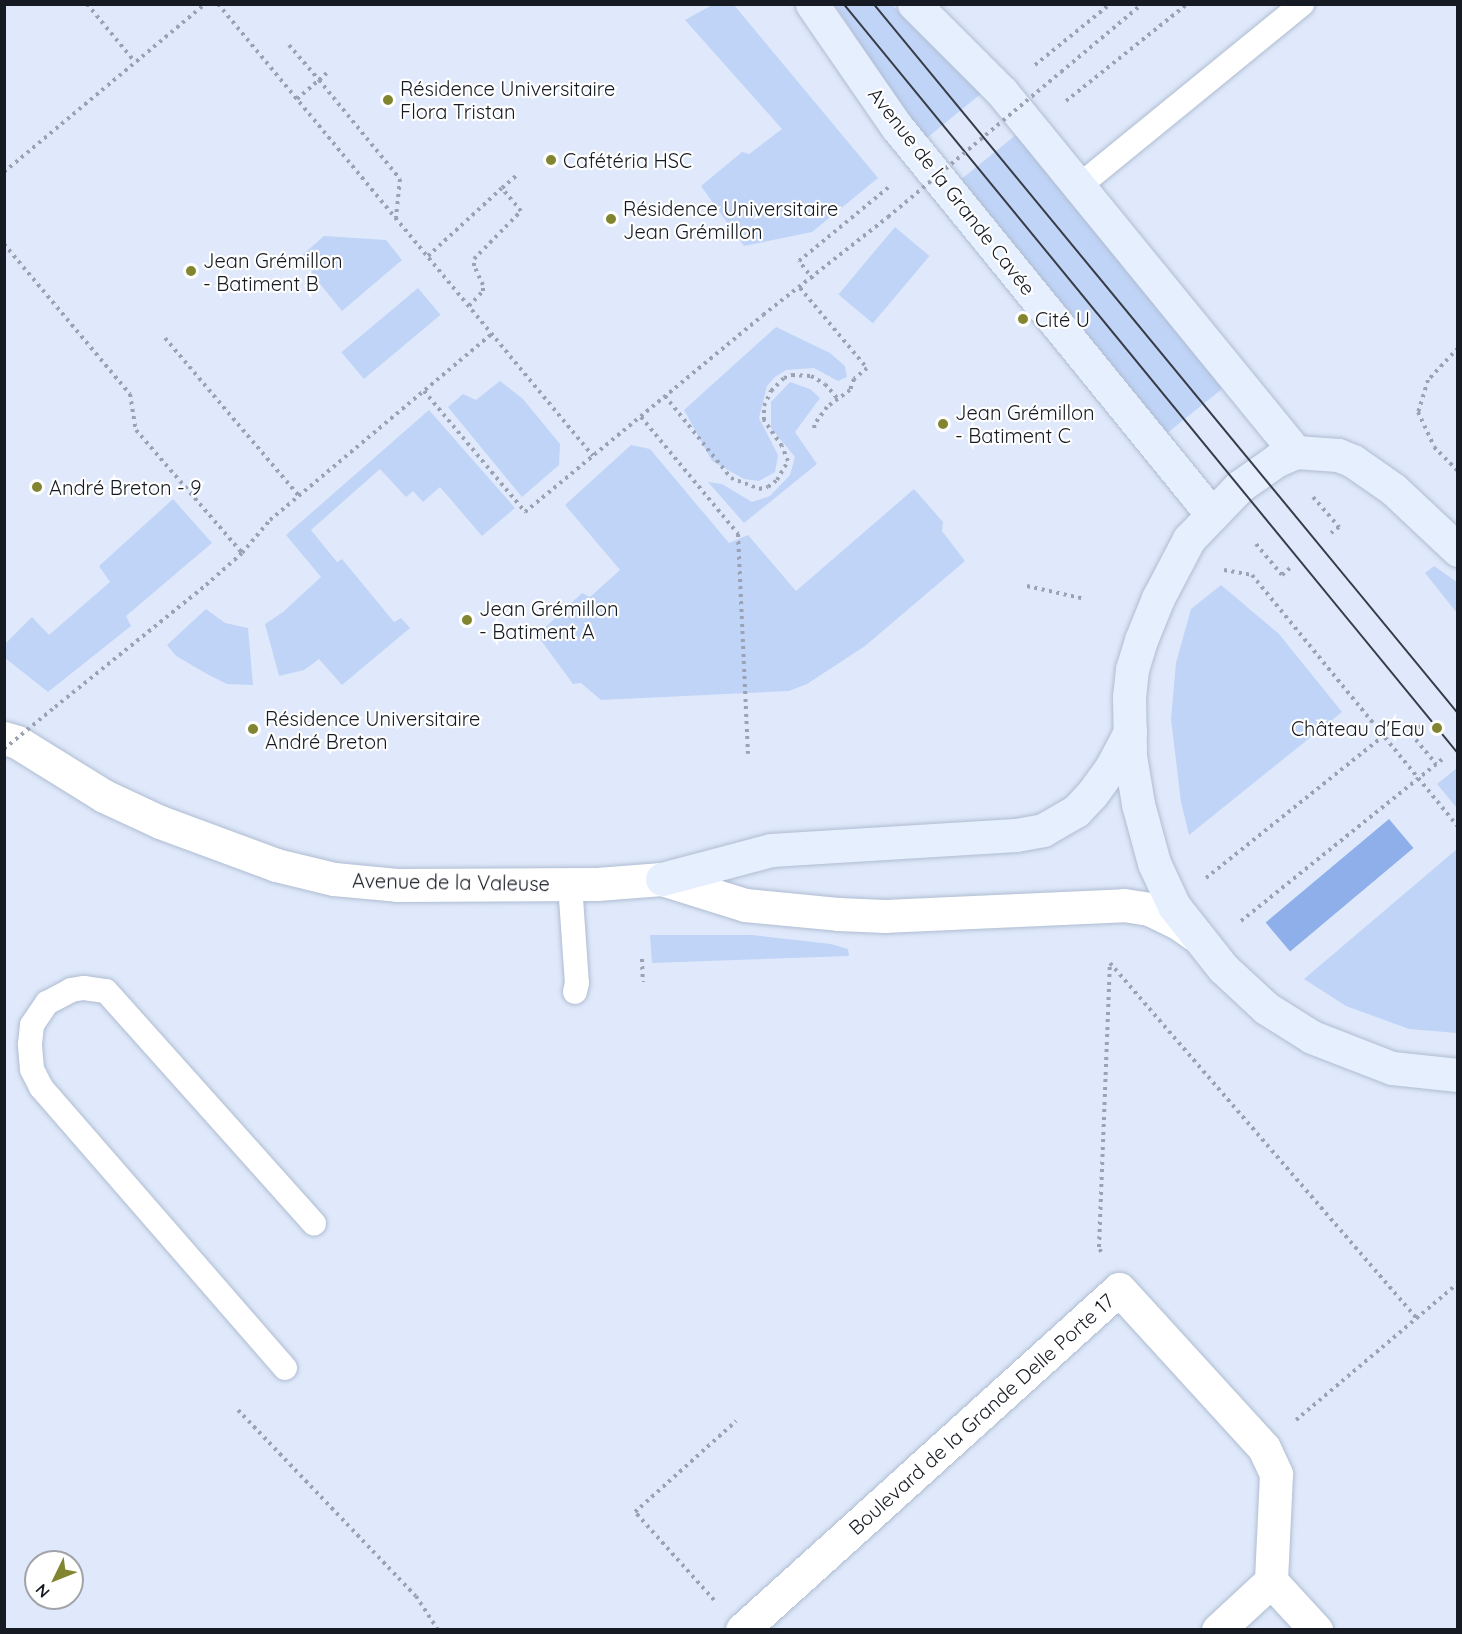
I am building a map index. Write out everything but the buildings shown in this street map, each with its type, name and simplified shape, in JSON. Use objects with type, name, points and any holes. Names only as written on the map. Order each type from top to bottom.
[{"type":"main road","name":"Avenue de la Grande Cavée","points":[[812,4],[897,127],[1211,514]]},
{"type":"main road","points":[[914,4],[1002,92],[1296,452]]},
{"type":"main road","points":[[1458,550],[1394,489],[1366,467],[1338,455],[1296,452],[1277,460],[1240,486],[1211,514],[1181,552],[1141,640],[1132,669],[1130,730],[1130,756],[1138,804],[1154,863],[1174,906],[1195,935],[1248,993],[1312,1037],[1392,1068],[1458,1075]]},
{"type":"main road","points":[[662,879],[771,850],[1016,835],[1043,830],[1076,811],[1092,794],[1119,755],[1130,730]]},
{"type":"street","name":"Avenue de la Valeuse","points":[[8,736],[104,796],[210,842],[276,865],[334,879],[397,885],[570,884],[662,879]]},
{"type":"street","points":[[662,879],[745,906],[838,914],[885,916],[1124,905],[1149,909],[1178,922],[1195,935]]},
{"type":"street","name":"Boulevard de la Grande Delle Porte 17","points":[[742,1629],[1119,1289],[1264,1448],[1276,1474],[1271,1581]]},
{"type":"street","points":[[1218,1629],[1271,1581],[1316,1629]]},
{"type":"lane","points":[[1078,186],[1302,4]]},
{"type":"lane","points":[[570,884],[576,992]]},
{"type":"lane","points":[[285,1368],[41,1087],[32,1069],[30,1044],[32,1025],[47,1003],[71,990],[84,988],[106,991],[314,1224]]},
{"type":"path","points":[[87,4],[135,62]]},
{"type":"path","points":[[4,172],[205,4]]},
{"type":"path","points":[[218,4],[593,456]]},
{"type":"path","points":[[1030,69],[1110,4]]},
{"type":"path","points":[[424,391],[525,512],[665,396],[813,279],[1142,4]]},
{"type":"path","points":[[1064,102],[1187,4]]},
{"type":"path","points":[[289,45],[400,179],[396,219]]},
{"type":"path","points":[[297,99],[329,71]]},
{"type":"path","points":[[428,256],[517,175]]},
{"type":"path","points":[[813,279],[799,261],[891,184]]},
{"type":"path","points":[[469,306],[483,291],[483,285],[474,266],[474,259],[521,211],[502,188]]},
{"type":"path","points":[[4,244],[130,394],[136,430],[242,553]]},
{"type":"path","points":[[800,288],[867,368],[854,379],[850,390],[831,404],[814,425],[815,432]]},
{"type":"path","points":[[8,736],[120,655],[242,553],[270,520],[492,334]]},
{"type":"path","points":[[165,338],[299,496]]},
{"type":"path","points":[[1458,348],[1428,380],[1418,412],[1434,447],[1458,471]]},
{"type":"path","points":[[665,396],[731,478],[759,489],[768,487],[777,480],[788,461],[782,446],[764,420],[764,406],[771,390],[784,378],[792,375],[811,376],[825,384],[837,398]]},
{"type":"path","points":[[831,404],[835,409]]},
{"type":"path","points":[[641,417],[738,534],[748,754]]},
{"type":"path","points":[[1313,497],[1339,527],[1331,533]]},
{"type":"path","points":[[1256,544],[1282,575],[1290,568]]},
{"type":"path","points":[[1224,570],[1252,575],[1458,827]]},
{"type":"path","points":[[1027,586],[1084,599]]},
{"type":"path","points":[[1421,726],[1411,734],[1436,764]]},
{"type":"path","points":[[1205,879],[1383,736]]},
{"type":"path","points":[[1238,924],[1444,758]]},
{"type":"path","points":[[642,959],[643,982]]},
{"type":"path","points":[[1119,1289],[1099,1247],[1110,963],[1416,1318]]},
{"type":"path","points":[[1264,1448],[1458,1283]]},
{"type":"path","points":[[238,1410],[416,1596],[438,1629]]},
{"type":"path","points":[[718,1604],[635,1512],[736,1421]]},
{"type":"shaded area","points":[[714,4],[734,5],[878,178],[812,232],[744,246],[701,186],[742,152],[749,154],[782,129],[685,20]]},
{"type":"shaded area","points":[[835,5],[892,5],[982,93],[923,141]]},
{"type":"shaded area","points":[[1017,134],[1223,388],[1163,437],[957,182]]},
{"type":"shaded area","points":[[895,227],[929,256],[873,323],[838,294]]},
{"type":"shaded area","points":[[324,236],[386,240],[402,260],[342,311],[299,258]]},
{"type":"shaded area","points":[[418,288],[440,315],[364,379],[341,352]]},
{"type":"shaded area","points":[[776,327],[830,353],[845,366],[847,377],[838,381],[814,368],[786,370],[775,377],[767,386],[759,418],[778,455],[775,472],[759,481],[744,479],[712,461],[684,410]]},
{"type":"shaded area","points":[[500,381],[523,399],[560,444],[559,465],[522,497],[448,407],[463,394],[476,400]]},
{"type":"shaded area","points":[[790,382],[810,389],[820,398],[795,432],[817,464],[744,523],[708,482],[722,484],[752,502],[770,496],[790,475],[795,457],[771,428],[771,402]]},
{"type":"shaded area","points":[[429,410],[515,508],[482,536],[440,487],[423,502],[413,491],[406,497],[380,469],[311,530],[337,562],[342,559],[394,622],[401,618],[410,628],[342,685],[319,659],[304,670],[279,676],[265,624],[283,612],[321,577],[286,535]]},
{"type":"shaded area","points":[[631,445],[650,449],[729,543],[748,535],[796,591],[914,489],[943,522],[942,531],[965,561],[865,646],[807,684],[789,691],[601,700],[581,683],[573,684],[537,635],[582,593],[590,597],[620,570],[565,505]]},
{"type":"shaded area","points":[[173,499],[212,543],[126,616],[131,626],[48,692],[5,658],[5,644],[32,617],[49,635],[110,582],[99,566]]},
{"type":"shaded area","points":[[1434,566],[1457,582],[1457,613],[1425,573]]},
{"type":"shaded area","points":[[1221,585],[1279,634],[1342,712],[1189,835],[1181,802],[1171,719],[1176,663],[1191,609]]},
{"type":"shaded area","points":[[206,609],[225,623],[248,628],[253,685],[227,684],[176,656],[167,645]]},
{"type":"shaded area","points":[[1457,768],[1457,808],[1437,784]]},
{"type":"shaded area","points":[[1457,849],[1457,1033],[1409,1029],[1346,1006],[1304,979]]},
{"type":"shaded area","points":[[650,935],[752,935],[831,944],[848,949],[849,956],[652,963]]},
{"type":"water","points":[[1389,819],[1413,848],[1290,952],[1266,922]]},
{"type":"tram line","points":[[844,4],[1458,753]]},
{"type":"tram line","points":[[874,4],[1458,713]]},
{"type":"place","name":"Résidence Universitaire Flora Tristan","points":[[388,100]]},
{"type":"place","name":"Cafétéria HSC","points":[[551,160]]},
{"type":"place","name":"Résidence Universitaire Jean Grémillon","points":[[611,219]]},
{"type":"place","name":"Jean Grémillon - Batiment B","points":[[191,271]]},
{"type":"place","name":"Cité U","points":[[1023,319]]},
{"type":"place","name":"Jean Grémillon - Batiment C","points":[[943,424]]},
{"type":"place","name":"André Breton - 9","points":[[37,487]]},
{"type":"place","name":"Jean Grémillon - Batiment A","points":[[467,620]]},
{"type":"place","name":"Château d'Eau","points":[[1437,728]]},
{"type":"place","name":"Résidence Universitaire André Breton","points":[[253,729]]}]
